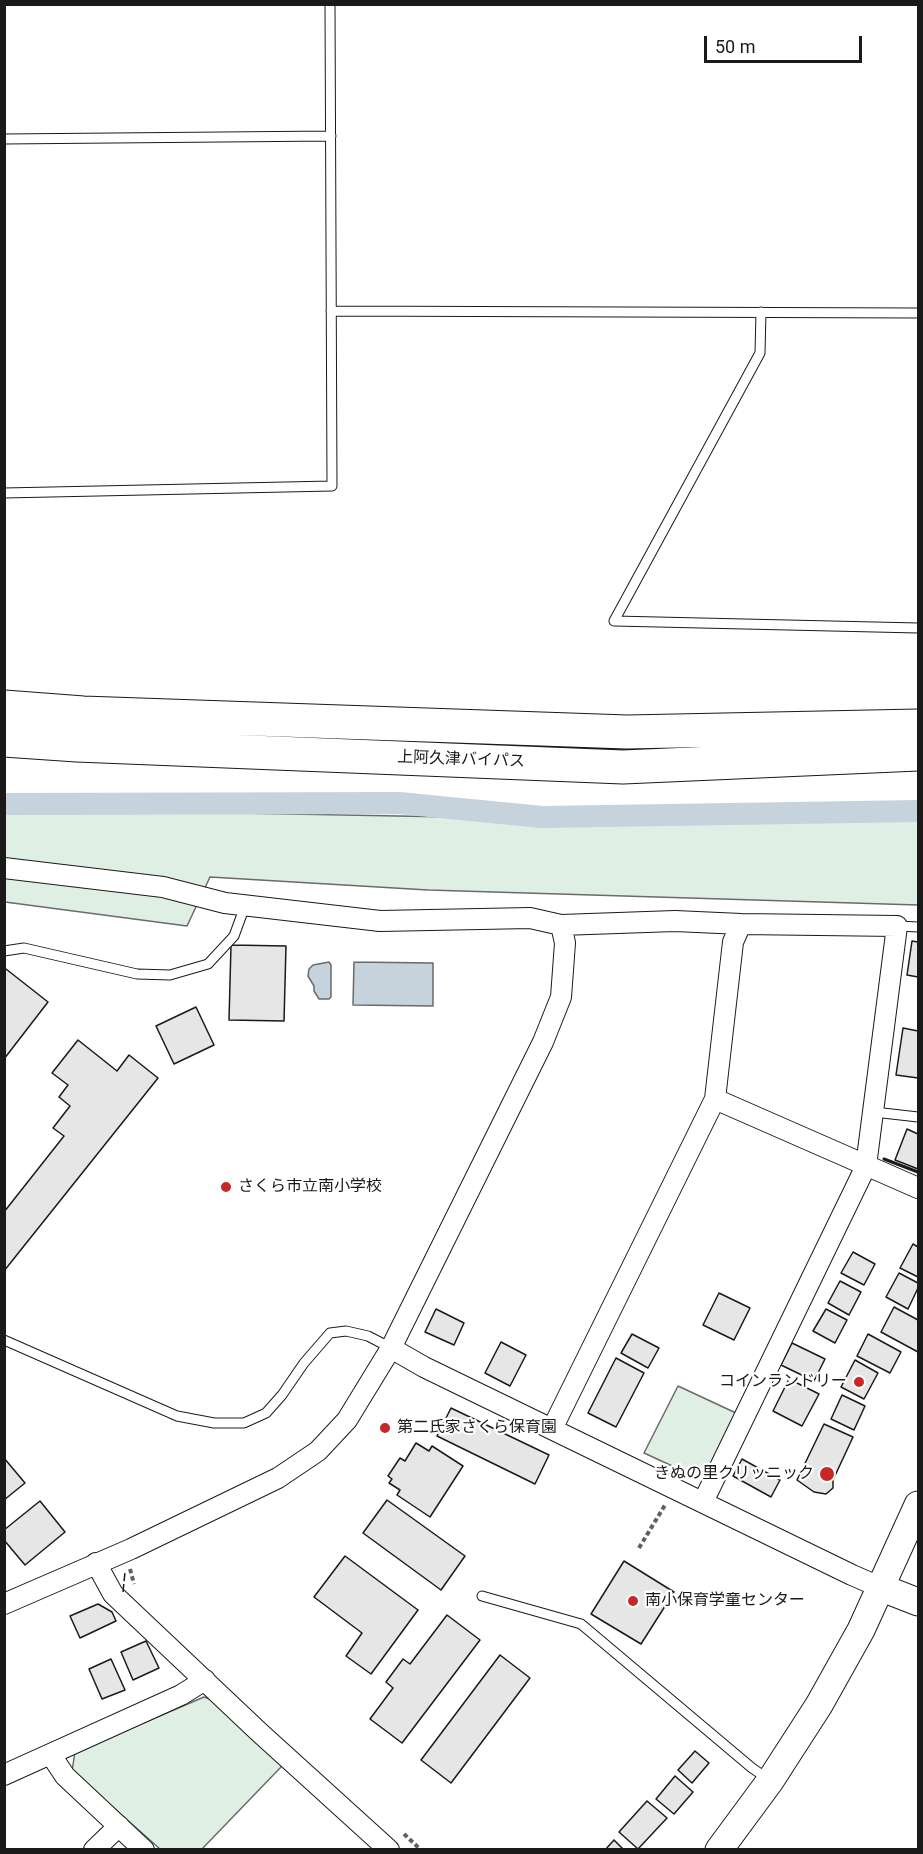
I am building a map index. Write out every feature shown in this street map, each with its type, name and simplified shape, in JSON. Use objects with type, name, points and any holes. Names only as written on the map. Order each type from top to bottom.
[{"type":"highway","name":"上阿久津バイパス","points":[[4,707],[82,713],[627,732],[918,726]]},
{"type":"highway","name":"上阿久津バイパス","points":[[4,740],[77,745],[623,767],[918,754]]},
{"type":"street","points":[[4,868],[163,887],[245,906],[380,921],[530,918],[561,924],[675,921],[897,926],[866,1166],[703,1502]]},
{"type":"street","points":[[4,1604],[131,1549],[278,1478],[318,1451],[347,1420],[391,1348],[543,1042],[561,997],[565,943],[561,924]]},
{"type":"street","points":[[552,1429],[714,1099],[733,942],[741,924]]},
{"type":"street","points":[[714,1099],[918,1188]]},
{"type":"street","points":[[391,1348],[424,1367],[852,1575],[918,1602]]},
{"type":"street","points":[[719,1850],[770,1781],[819,1705],[882,1588],[918,1505]]},
{"type":"street","points":[[96,1563],[113,1594],[259,1732],[389,1850]]},
{"type":"street","points":[[4,1775],[181,1695],[205,1680]]},
{"type":"street","points":[[51,1755],[65,1776],[144,1850]]},
{"type":"street","points":[[94,1850],[119,1826]]},
{"type":"lane","points":[[4,493],[332,486],[330,4]]},
{"type":"lane","points":[[4,139],[331,136]]},
{"type":"lane","points":[[331,311],[918,313]]},
{"type":"lane","points":[[761,312],[760,353],[614,621],[918,628]]},
{"type":"lane","points":[[4,951],[24,948],[137,974],[170,975],[208,964],[234,936],[245,906]]},
{"type":"lane","points":[[897,926],[918,927]]},
{"type":"lane","points":[[874,1112],[918,1117]]},
{"type":"lane","points":[[4,1340],[177,1416],[214,1423],[244,1423],[266,1413],[330,1333],[346,1331],[368,1336],[391,1348]]},
{"type":"lane","points":[[482,1596],[581,1624],[770,1781]]},
{"type":"path","points":[[639,1548],[669,1499]]},
{"type":"green space","points":[[5,795],[127,811],[723,822],[918,819],[918,905],[428,890],[210,877],[187,926],[5,902]]},
{"type":"green space","points":[[678,1386],[736,1413],[708,1470],[694,1476],[644,1453]]},
{"type":"green space","points":[[204,1697],[215,1701],[282,1766],[201,1850],[160,1849],[72,1771],[75,1752]]},
{"type":"shaded area","points":[[329,962],[331,965],[331,997],[319,999],[308,976],[309,969],[313,965]]},
{"type":"shaded area","points":[[354,962],[433,963],[433,1006],[353,1005]]},
{"type":"building","points":[[912,941],[918,942],[918,977],[907,975]]},
{"type":"building","points":[[231,945],[286,946],[284,1021],[229,1020]]},
{"type":"building","points":[[6,969],[48,1002],[4,1059],[4,970]]},
{"type":"building","points":[[196,1007],[214,1045],[174,1064],[156,1026]]},
{"type":"building","points":[[903,1028],[918,1031],[918,1078],[896,1075]]},
{"type":"building","points":[[78,1040],[117,1071],[129,1055],[158,1078],[4,1271],[4,1212],[64,1136],[53,1128],[70,1106],[59,1097],[68,1085],[52,1073]]},
{"type":"building","points":[[907,1129],[918,1134],[918,1169],[895,1160]]},
{"type":"building","points":[[913,1244],[918,1247],[918,1277],[900,1268]]},
{"type":"building","points":[[853,1252],[875,1264],[864,1285],[841,1273]]},
{"type":"building","points":[[899,1273],[918,1283],[908,1309],[886,1297]]},
{"type":"building","points":[[840,1281],[861,1292],[849,1315],[828,1303]]},
{"type":"building","points":[[719,1293],[750,1308],[734,1340],[703,1325]]},
{"type":"building","points":[[894,1307],[918,1320],[918,1352],[881,1332]]},
{"type":"building","points":[[436,1309],[464,1323],[454,1345],[425,1332]]},
{"type":"building","points":[[826,1309],[847,1320],[835,1343],[813,1331]]},
{"type":"building","points":[[632,1334],[659,1348],[648,1368],[621,1353]]},
{"type":"building","points":[[868,1334],[901,1352],[890,1373],[857,1356]]},
{"type":"building","points":[[501,1342],[526,1355],[510,1386],[485,1373]]},
{"type":"building","points":[[792,1343],[825,1359],[814,1381],[781,1365]]},
{"type":"building","points":[[616,1358],[644,1373],[616,1427],[588,1413]]},
{"type":"building","points":[[855,1360],[878,1373],[864,1399],[841,1387]]},
{"type":"building","points":[[789,1379],[819,1394],[802,1426],[773,1411]]},
{"type":"building","points":[[842,1395],[865,1406],[854,1430],[831,1419]]},
{"type":"building","points":[[451,1408],[549,1455],[535,1484],[437,1436]]},
{"type":"building","points":[[824,1424],[853,1437],[833,1480],[833,1488],[826,1494],[814,1492],[797,1480]]},
{"type":"building","points":[[416,1443],[429,1451],[432,1446],[463,1466],[430,1517],[397,1495],[400,1490],[389,1483],[392,1479],[388,1476],[400,1458],[405,1461]]},
{"type":"building","points":[[4,1458],[25,1483],[4,1500]]},
{"type":"building","points":[[742,1459],[780,1480],[771,1497],[733,1476]]},
{"type":"building","points":[[387,1500],[465,1556],[441,1590],[363,1533]]},
{"type":"building","points":[[40,1501],[65,1532],[25,1565],[4,1540],[4,1530]]},
{"type":"building","points":[[345,1556],[418,1610],[371,1674],[346,1656],[362,1633],[314,1597]]},
{"type":"building","points":[[624,1561],[674,1592],[641,1644],[591,1614]]},
{"type":"building","points":[[98,1604],[112,1612],[116,1621],[80,1638],[70,1616]]},
{"type":"building","points":[[447,1615],[480,1640],[402,1743],[370,1719],[393,1688],[386,1682],[403,1659],[410,1664]]},
{"type":"building","points":[[146,1641],[159,1668],[133,1680],[121,1652]]},
{"type":"building","points":[[500,1655],[530,1678],[451,1783],[421,1760]]},
{"type":"building","points":[[111,1659],[125,1690],[102,1699],[89,1669]]},
{"type":"building","points":[[695,1751],[709,1763],[692,1783],[678,1770]]},
{"type":"building","points":[[675,1776],[693,1792],[674,1814],[656,1799]]},
{"type":"building","points":[[647,1801],[667,1818],[638,1849],[619,1832]]},
{"type":"building","points":[[614,1840],[624,1850],[605,1850]]},
{"type":"waterway","points":[[4,804],[399,803],[542,817],[918,811]]},
{"type":"fence","points":[[123,1592],[125,1572]]},
{"type":"wall","points":[[884,1159],[918,1172]]},
{"type":"place","name":"さくら市立南小学校","points":[[226,1187]]},
{"type":"place","name":"コインランドリー","points":[[859,1382]]},
{"type":"place","name":"第二氏家さくら保育園","points":[[385,1428]]},
{"type":"place","name":"きぬの里クリッニック","points":[[827,1474]]},
{"type":"place","name":"南小保育学童センター","points":[[633,1601]]}]
